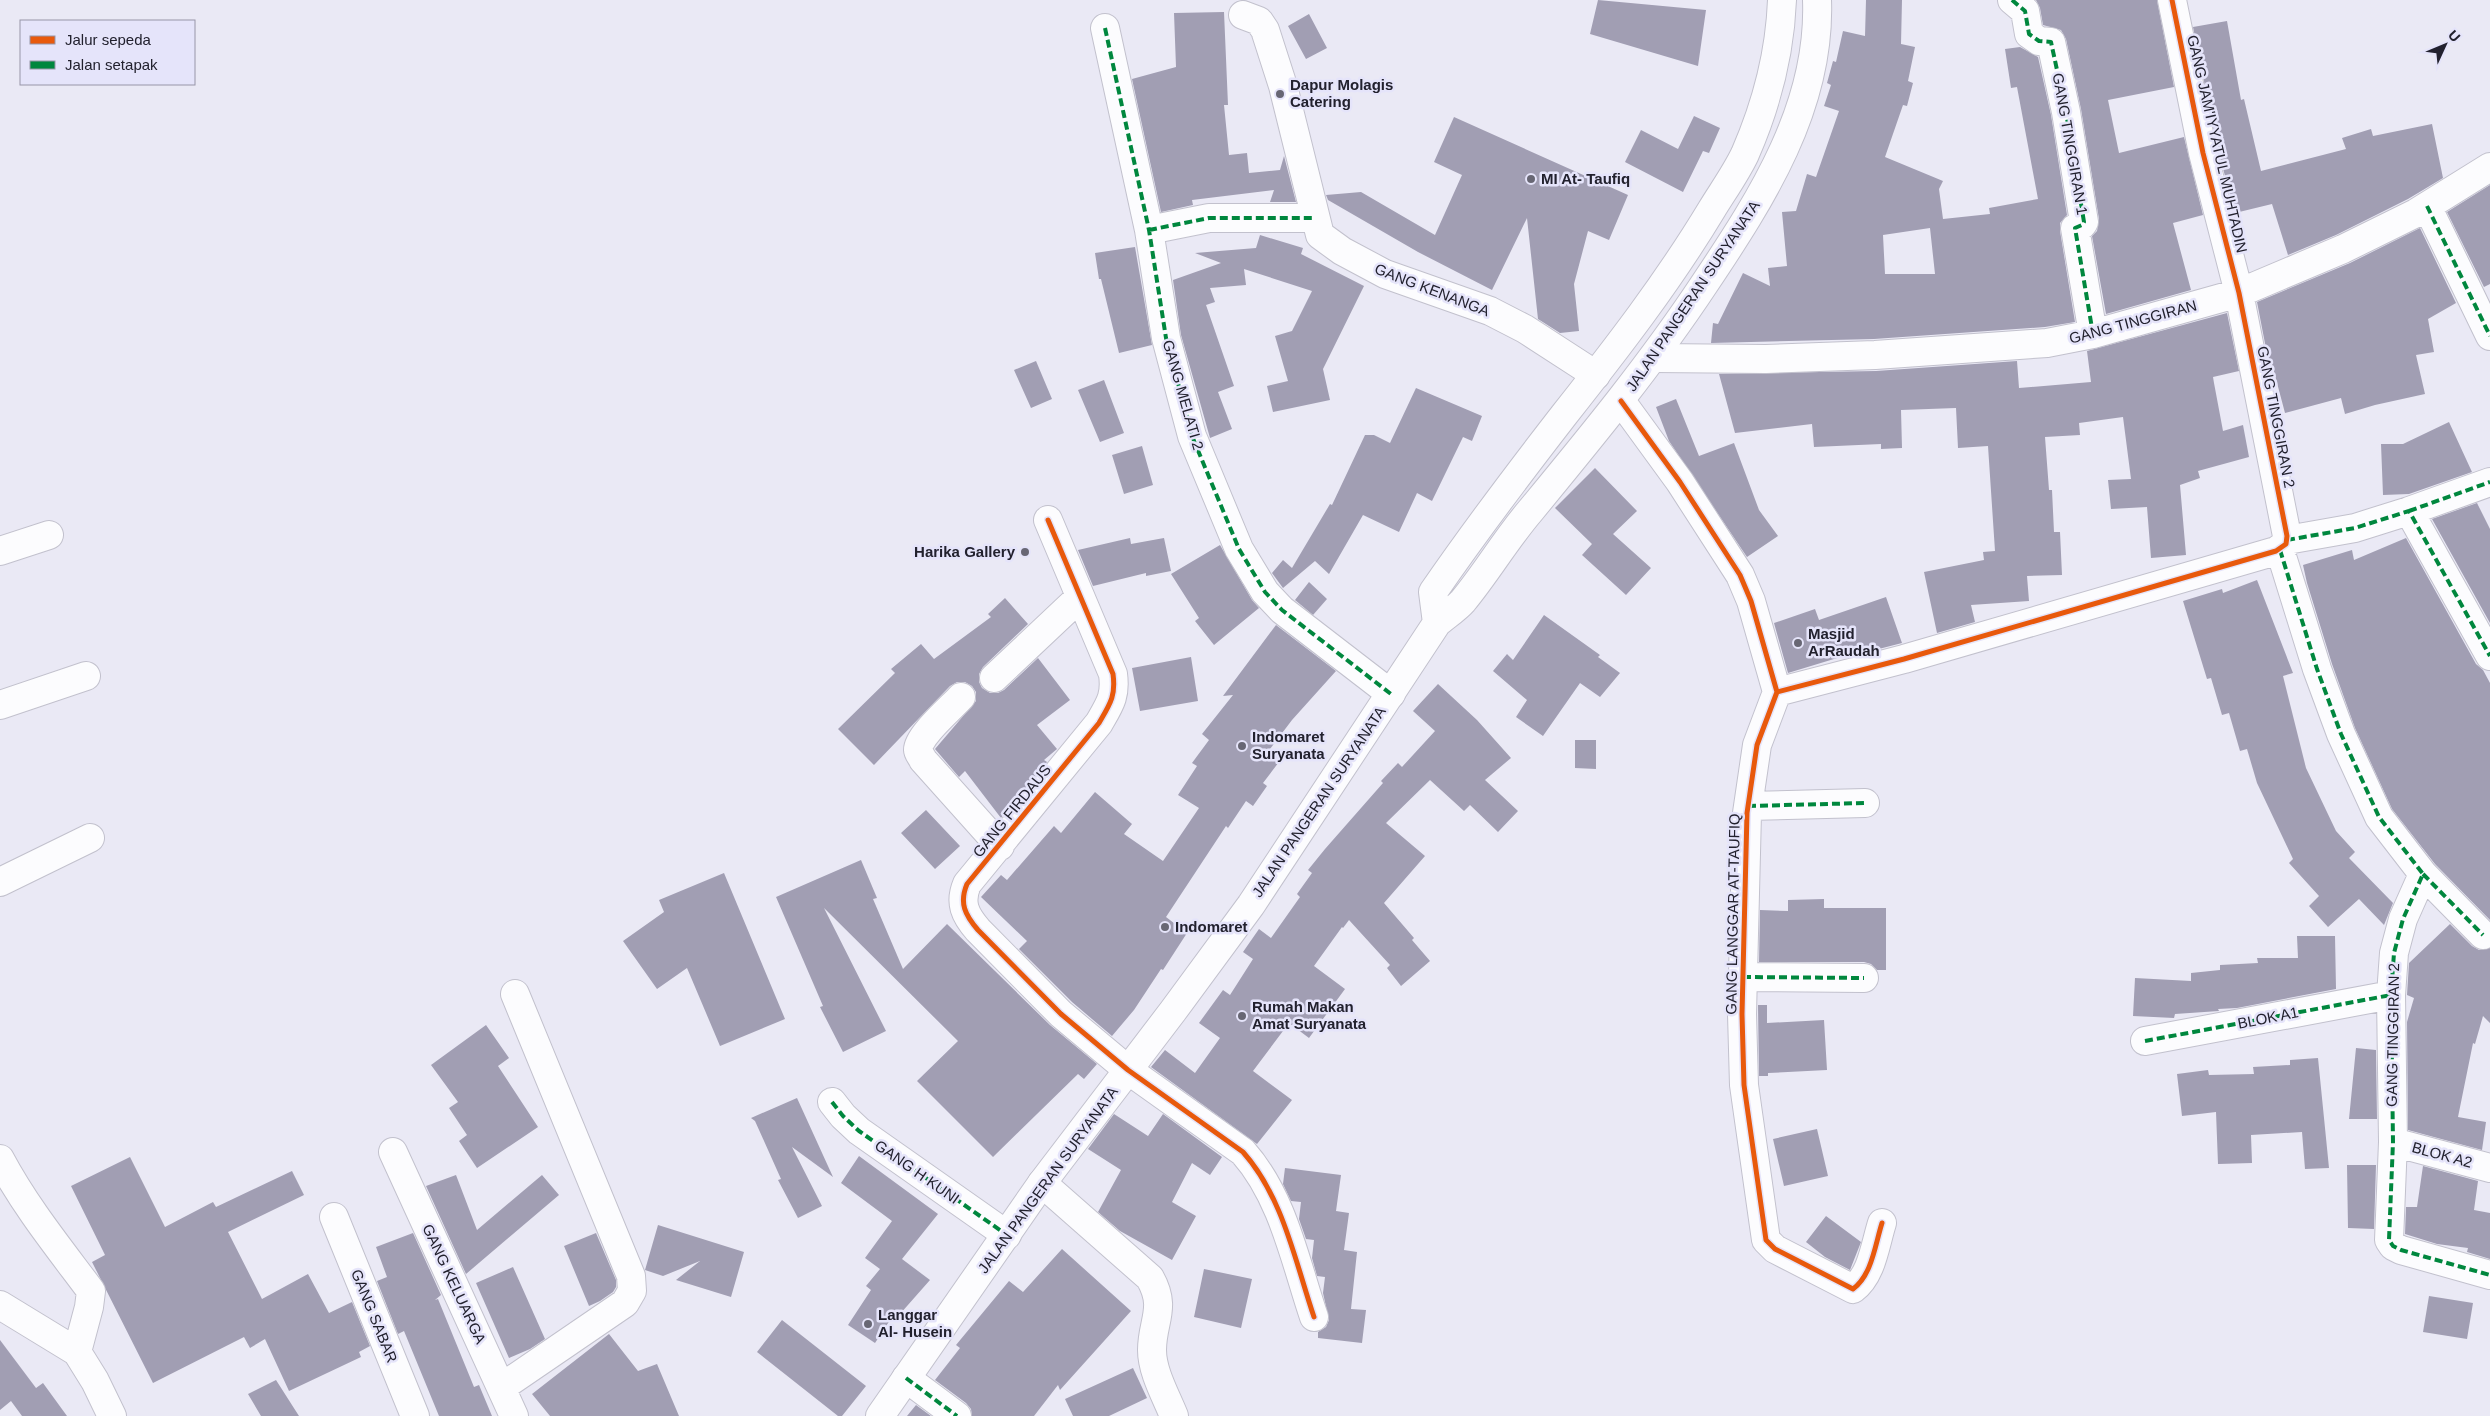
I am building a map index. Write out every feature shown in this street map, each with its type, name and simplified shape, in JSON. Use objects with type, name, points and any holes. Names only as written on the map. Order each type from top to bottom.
[{"type":"street","name":"JALAN PANGERAN SURYANATA","points":[[1437,623],[1434,592],[1488,513],[1651,304],[1692,242],[1744,155],[1764,102],[1775,58],[1781,27],[1782,0]]},
{"type":"street","name":"JALAN PANGERAN SURYANATA","points":[[880,1416],[1042,1183],[1251,905],[1437,623],[1462,603],[1504,542],[1622,401],[1654,358],[1739,234],[1772,177],[1797,117],[1812,67],[1818,24],[1817,0]]},
{"type":"street","name":"GANG TINGGIRAN 1","points":[[2012,0],[2025,11],[2028,34],[2039,41],[2051,42],[2066,112],[2084,222],[2075,228],[2093,334]]},
{"type":"street","name":"GANG JAM'IYYATUL MUHTADIN","points":[[2172,0],[2203,153],[2238,293]]},
{"type":"street","name":"GANG KENANGA","points":[[1243,15],[1259,21],[1266,30],[1283,86],[1320,235],[1342,252],[1385,274],[1490,312],[1516,324],[1596,375]]},
{"type":"street","name":"GANG MELATI 2","points":[[1105,28],[1149,230],[1166,338],[1192,436],[1239,549],[1265,592],[1282,610],[1391,694]]},
{"type":"street","name":"GANG TINGGIRAN","points":[[1654,358],[1766,359],[1874,355],[2048,343],[2093,334],[2238,293],[2343,249],[2427,206],[2490,167]]},
{"type":"street","points":[[2427,206],[2490,336]]},
{"type":"street","points":[[1149,230],[1209,218],[1315,218]]},
{"type":"street","name":"GANG TINGGIRAN 2","points":[[2238,293],[2284,545],[2317,669],[2341,734],[2379,816],[2423,874],[2403,919],[2394,954],[2391,995],[2393,1142],[2390,1240],[2392,1246],[2401,1250],[2490,1275]]},
{"type":"street","points":[[1624,340],[1654,358]]},
{"type":"street","points":[[1622,401],[1680,482],[1740,575],[1752,601],[1777,692],[1904,659],[2284,545],[2355,528],[2490,482]]},
{"type":"street","points":[[2409,511],[2490,656]]},
{"type":"street","name":"GANG FIRDAUS","points":[[1048,520],[1113,674],[1112,702],[1099,722],[1000,846],[967,884],[963,894],[964,908],[969,920],[1008,963],[1061,1014],[1128,1070],[1243,1152],[1256,1167],[1274,1199],[1314,1317]]},
{"type":"street","points":[[0,550],[49,535]]},
{"type":"street","points":[[994,678],[1080,597]]},
{"type":"street","points":[[0,705],[86,676]]},
{"type":"street","name":"GANG LANGGAR AT-TAUFIQ","points":[[1777,692],[1757,745],[1748,806],[1743,977],[1744,1085],[1766,1240],[1775,1249],[1853,1289],[1860,1284],[1866,1274],[1882,1223]]},
{"type":"street","points":[[961,697],[925,734],[919,743],[918,751],[1000,846]]},
{"type":"street","points":[[1748,806],[1865,803]]},
{"type":"street","points":[[0,882],[90,838]]},
{"type":"street","points":[[2423,874],[2483,935]]},
{"type":"street","points":[[1743,977],[1864,978]]},
{"type":"street","points":[[502,1387],[625,1303],[632,1291],[631,1276],[515,994]]},
{"type":"street","name":"BLOK A1","points":[[2145,1041],[2391,995]]},
{"type":"street","name":"GANG H KUNI","points":[[832,1102],[859,1131],[1007,1235]]},
{"type":"street","name":"BLOK A2","points":[[2393,1142],[2490,1168]]},
{"type":"street","name":"GANG KELUARGA","points":[[393,1152],[514,1416]]},
{"type":"street","points":[[0,1159],[10,1178],[55,1244],[91,1291],[89,1307],[77,1352]]},
{"type":"street","points":[[1042,1183],[1150,1278],[1158,1292],[1158,1317],[1152,1351],[1155,1367],[1174,1416]]},
{"type":"street","name":"GANG SABAR","points":[[334,1217],[415,1416]]},
{"type":"street","points":[[0,1305],[77,1352],[95,1381],[112,1416]]},
{"type":"street","points":[[906,1378],[957,1416]]},
{"type":"building","points":[[1598,0],[1706,10],[1698,66],[1590,34]]},
{"type":"building","points":[[1866,0],[1902,0],[1901,44],[1915,47],[1908,81],[1913,83],[1907,106],[1903,105],[1885,157],[1943,181],[1939,189],[1943,219],[1990,214],[1989,208],[2038,199],[2017,87],[2011,88],[2005,49],[2020,47],[2038,57],[2051,115],[2067,215],[2060,223],[2060,231],[2075,322],[2045,327],[1874,339],[1711,343],[1713,323],[1718,324],[1743,273],[1770,286],[1768,268],[1787,266],[1782,212],[1796,211],[1807,174],[1816,177],[1839,111],[1824,106],[1831,85],[1827,83],[1833,61],[1836,62],[1843,31],[1865,36]],"holes":[[[1930,228],[1935,274],[1885,274],[1883,235]]]},
{"type":"building","points":[[2036,0],[2157,0],[2174,87],[2108,100],[2119,153],[2184,137],[2203,215],[2173,223],[2191,290],[2106,314],[2092,236],[2097,231],[2099,219],[2081,109],[2066,39],[2061,30],[2043,25],[2040,8]]},
{"type":"building","points":[[1224,12],[1228,105],[1224,105],[1229,155],[1247,153],[1249,173],[1280,170],[1284,156],[1296,202],[1270,202],[1274,190],[1192,200],[1193,205],[1161,212],[1132,79],[1176,67],[1174,13]]},
{"type":"building","points":[[1309,14],[1327,48],[1306,59],[1288,26]]},
{"type":"building","points":[[2227,21],[2241,100],[2244,99],[2261,171],[2346,149],[2342,138],[2371,129],[2373,136],[2432,124],[2443,178],[2408,199],[2336,235],[2288,255],[2272,204],[2235,213],[2218,150],[2193,27]]},
{"type":"building","points":[[1694,116],[1720,128],[1709,153],[1703,151],[1683,192],[1625,162],[1641,130],[1678,149]]},
{"type":"building","points":[[1454,117],[1628,195],[1609,240],[1588,231],[1574,284],[1579,331],[1560,333],[1538,319],[1527,218],[1492,290],[1418,252],[1328,200],[1326,195],[1361,192],[1435,235],[1462,175],[1434,162]]},
{"type":"building","points":[[2490,185],[2490,284],[2484,287],[2447,212]]},
{"type":"building","points":[[2420,228],[2456,303],[2428,319],[2434,352],[2416,355],[2425,394],[2345,414],[2341,398],[2285,413],[2272,364],[2269,364],[2257,302],[2350,263]]},
{"type":"building","points":[[1260,235],[1303,248],[1301,254],[1364,286],[1323,369],[1330,400],[1273,412],[1267,386],[1288,381],[1275,336],[1292,331],[1312,291],[1244,269],[1246,285],[1210,288],[1215,302],[1206,305],[1234,386],[1218,392],[1232,429],[1210,438],[1181,335],[1173,280],[1221,263],[1195,253],[1256,248]]},
{"type":"building","points":[[1135,247],[1152,345],[1119,353],[1101,279],[1099,279],[1095,253]]},
{"type":"building","points":[[2227,313],[2239,371],[2213,377],[2223,431],[2243,425],[2249,457],[2198,471],[2200,478],[2180,485],[2186,555],[2151,558],[2147,507],[2111,509],[2108,480],[2131,479],[2123,417],[2079,423],[2080,435],[2045,437],[2049,490],[2052,490],[2054,532],[2060,532],[2062,575],[2027,576],[2029,601],[1971,605],[1975,622],[1937,633],[1924,572],[1984,560],[1983,552],[1995,551],[1988,446],[1958,448],[1956,408],[1901,410],[1902,448],[1881,449],[1881,444],[1814,447],[1812,424],[1735,433],[1719,374],[1876,371],[2017,361],[2019,388],[2091,382],[2087,351]]},
{"type":"building","points":[[1036,361],[1052,399],[1031,408],[1014,370]]},
{"type":"building","points":[[1104,380],[1124,433],[1100,442],[1078,390]]},
{"type":"building","points":[[1416,388],[1482,416],[1472,441],[1463,437],[1432,501],[1417,493],[1399,532],[1363,515],[1329,574],[1315,561],[1283,588],[1272,573],[1283,560],[1292,568],[1330,504],[1332,505],[1365,435],[1374,435],[1390,443]]},
{"type":"building","points":[[1676,399],[1699,456],[1734,443],[1759,510],[1778,536],[1747,557],[1669,441],[1656,407]]},
{"type":"building","points":[[2449,422],[2472,472],[2409,494],[2383,495],[2381,444],[2403,444]]},
{"type":"building","points":[[1142,446],[1153,485],[1124,494],[1112,455]]},
{"type":"building","points":[[1595,468],[1637,511],[1613,534],[1651,568],[1626,595],[1582,555],[1592,544],[1555,508]]},
{"type":"building","points":[[2477,503],[2490,529],[2490,623],[2432,519]]},
{"type":"building","points":[[1130,538],[1131,544],[1164,538],[1171,571],[1146,576],[1146,573],[1093,586],[1078,550]]},
{"type":"building","points":[[2406,538],[2476,664],[2483,670],[2490,683],[2490,920],[2435,864],[2392,809],[2355,728],[2332,664],[2303,565],[2352,550],[2354,560]]},
{"type":"building","points":[[1220,545],[1252,600],[1259,608],[1214,645],[1195,621],[1199,618],[1171,574]]},
{"type":"building","points":[[2257,580],[2293,673],[2283,676],[2306,768],[2336,831],[2355,852],[2349,858],[2393,903],[2384,925],[2359,899],[2328,927],[2309,906],[2319,896],[2289,863],[2293,859],[2257,783],[2247,749],[2240,751],[2229,713],[2222,715],[2211,678],[2207,679],[2183,601],[2222,589],[2223,593]]},
{"type":"building","points":[[1309,582],[1327,599],[1313,615],[1295,600]]},
{"type":"building","points":[[1886,597],[1902,643],[1871,651],[1870,648],[1788,673],[1774,623],[1815,609],[1819,620]]},
{"type":"building","points":[[1005,598],[1028,624],[983,667],[979,674],[979,682],[982,688],[990,693],[998,693],[1004,690],[1038,658],[1070,700],[1037,725],[1057,749],[1044,760],[1047,762],[1001,818],[965,771],[959,777],[935,749],[976,701],[976,692],[972,686],[965,682],[957,682],[950,686],[874,765],[838,729],[895,673],[891,669],[921,644],[934,659],[991,617],[988,614]]},
{"type":"building","points":[[1544,615],[1600,655],[1598,657],[1620,673],[1600,697],[1580,683],[1543,736],[1516,717],[1527,700],[1493,671],[1507,654],[1513,660]]},
{"type":"building","points":[[1276,625],[1336,671],[1292,720],[1270,749],[1282,758],[1263,783],[1267,786],[1253,806],[1246,801],[1228,828],[1226,826],[1166,917],[1187,933],[1134,1010],[1112,1036],[1072,1002],[1019,949],[1027,941],[981,897],[1001,875],[1007,880],[1054,826],[1061,833],[1095,792],[1132,824],[1124,834],[1163,861],[1199,808],[1178,795],[1197,766],[1192,763],[1209,740],[1202,734],[1233,695],[1223,696]]},
{"type":"building","points":[[1191,657],[1198,701],[1140,711],[1132,668]]},
{"type":"building","points":[[1438,684],[1477,720],[1511,758],[1485,780],[1518,811],[1498,832],[1470,805],[1464,811],[1430,780],[1386,823],[1425,856],[1384,903],[1414,938],[1412,940],[1430,961],[1401,986],[1387,968],[1390,965],[1349,920],[1342,927],[1314,966],[1345,989],[1309,1038],[1289,1023],[1253,1071],[1292,1100],[1257,1144],[1151,1067],[1165,1050],[1195,1073],[1220,1038],[1199,1023],[1223,990],[1230,995],[1253,959],[1243,952],[1259,929],[1271,938],[1300,897],[1297,894],[1312,873],[1308,870],[1383,783],[1381,781],[1398,763],[1402,767],[1435,731],[1413,711]]},
{"type":"building","points":[[1575,740],[1596,740],[1596,769],[1575,768]]},
{"type":"building","points":[[926,810],[960,846],[935,869],[901,833]]},
{"type":"building","points":[[861,860],[877,898],[873,899],[903,969],[947,924],[1050,1025],[1097,1064],[1084,1079],[1078,1074],[993,1157],[917,1081],[958,1041],[824,908],[886,1031],[843,1052],[820,1007],[823,1006],[776,897]]},
{"type":"building","points":[[724,873],[785,1019],[720,1046],[687,968],[657,989],[623,941],[664,912],[659,900]]},
{"type":"building","points":[[1824,899],[1824,908],[1886,908],[1886,970],[1877,970],[1871,964],[1864,962],[1759,962],[1760,910],[1788,911],[1788,900]]},
{"type":"building","points":[[2450,924],[2472,946],[2479,950],[2490,948],[2490,1023],[2483,1016],[2475,1044],[2473,1043],[2458,1117],[2486,1122],[2482,1150],[2408,1130],[2407,1022],[2414,998],[2407,995],[2409,963]]},
{"type":"building","points":[[2297,936],[2335,936],[2336,989],[2237,1008],[2218,1009],[2219,1011],[2175,1014],[2174,1018],[2133,1016],[2135,978],[2191,981],[2191,973],[2220,970],[2220,965],[2258,963],[2257,958],[2298,958]]},
{"type":"building","points":[[1758,1005],[1767,1005],[1767,1023],[1824,1020],[1827,1070],[1768,1073],[1768,1076],[1759,1076]]},
{"type":"building","points":[[486,1025],[509,1058],[498,1066],[538,1127],[477,1168],[459,1141],[467,1135],[449,1108],[458,1102],[431,1065]]},
{"type":"building","points":[[2356,1048],[2376,1050],[2377,1119],[2349,1119]]},
{"type":"building","points":[[2318,1058],[2329,1168],[2305,1169],[2302,1132],[2251,1135],[2252,1163],[2218,1164],[2216,1112],[2182,1116],[2177,1074],[2208,1070],[2209,1075],[2254,1074],[2253,1067],[2290,1065],[2290,1060]]},
{"type":"building","points":[[797,1098],[833,1177],[792,1147],[822,1206],[798,1218],[778,1180],[781,1179],[755,1121],[751,1118]]},
{"type":"building","points":[[1114,1114],[1148,1136],[1163,1114],[1222,1157],[1210,1175],[1192,1163],[1172,1202],[1196,1216],[1172,1260],[1120,1231],[1098,1212],[1121,1170],[1088,1149]]},
{"type":"building","points":[[1817,1129],[1828,1176],[1784,1186],[1773,1139]]},
{"type":"building","points":[[859,1156],[938,1214],[902,1259],[930,1280],[900,1314],[896,1311],[875,1343],[848,1325],[871,1290],[866,1286],[880,1269],[865,1258],[892,1221],[841,1183]]},
{"type":"building","points":[[130,1157],[165,1227],[213,1202],[216,1207],[292,1171],[304,1195],[228,1232],[262,1299],[308,1274],[329,1313],[352,1302],[370,1346],[359,1352],[361,1357],[289,1391],[265,1339],[250,1348],[244,1337],[153,1383],[92,1262],[105,1255],[71,1186]]},
{"type":"building","points":[[2347,1165],[2376,1165],[2374,1229],[2348,1228]]},
{"type":"building","points":[[2423,1166],[2478,1181],[2474,1210],[2490,1213],[2490,1259],[2467,1252],[2468,1248],[2437,1244],[2405,1234],[2406,1207],[2417,1207]]},
{"type":"building","points":[[1285,1168],[1341,1175],[1336,1211],[1349,1213],[1344,1250],[1357,1252],[1351,1309],[1366,1310],[1362,1343],[1318,1338],[1318,1332],[1326,1327],[1329,1320],[1323,1293],[1325,1277],[1317,1276],[1312,1258],[1314,1240],[1306,1239],[1299,1219],[1301,1202],[1291,1201],[1283,1184]]},
{"type":"building","points":[[456,1175],[477,1230],[542,1175],[559,1195],[466,1274],[426,1186]]},
{"type":"building","points":[[1826,1216],[1861,1242],[1850,1270],[1825,1257],[1806,1242]]},
{"type":"building","points":[[658,1225],[744,1252],[731,1297],[676,1280],[700,1261],[663,1276],[645,1270]]},
{"type":"building","points":[[413,1233],[441,1295],[435,1300],[438,1299],[474,1387],[479,1385],[492,1416],[439,1416],[404,1331],[398,1334],[377,1281],[387,1277],[376,1247]]},
{"type":"building","points":[[596,1233],[616,1280],[616,1287],[613,1292],[589,1306],[564,1246]]},
{"type":"building","points":[[1062,1249],[1131,1311],[1060,1390],[1058,1385],[1034,1416],[972,1416],[971,1409],[966,1403],[935,1380],[960,1348],[956,1345],[1009,1281],[1023,1292]]},
{"type":"building","points":[[513,1267],[545,1339],[530,1349],[509,1358],[476,1283]]},
{"type":"building","points":[[1204,1269],[1252,1279],[1241,1328],[1194,1317]]},
{"type":"building","points":[[2429,1296],[2473,1303],[2467,1339],[2423,1332]]},
{"type":"building","points":[[782,1320],[866,1386],[842,1416],[838,1416],[757,1352]]},
{"type":"building","points":[[609,1334],[638,1371],[657,1364],[679,1416],[550,1416],[532,1394]]},
{"type":"building","points":[[0,1340],[36,1388],[43,1383],[67,1416],[22,1416],[11,1401],[0,1410]]},
{"type":"building","points":[[1133,1368],[1147,1398],[1109,1416],[1073,1416],[1065,1399]]},
{"type":"building","points":[[276,1380],[299,1416],[261,1416],[248,1394]]},
{"type":"building","points":[[916,1405],[931,1416],[907,1416]]},
{"type":"marked path","points":[[2012,0],[2025,11],[2029,34],[2039,41],[2051,42],[2066,112],[2084,222],[2075,228],[2093,334]]},
{"type":"marked path","points":[[1105,28],[1149,230],[1166,338],[1192,436],[1239,549],[1265,592],[1282,610],[1391,694]]},
{"type":"marked path","points":[[2427,206],[2490,336]]},
{"type":"marked path","points":[[1149,230],[1209,218],[1315,218]]},
{"type":"marked path","points":[[2409,511],[2490,482]]},
{"type":"marked path","points":[[2287,540],[2355,528],[2409,511],[2490,656]]},
{"type":"marked path","points":[[2280,550],[2317,669],[2341,734],[2379,817],[2423,874],[2403,919],[2394,953],[2391,995],[2393,1142],[2389,1240],[2393,1246],[2401,1250],[2490,1275]]},
{"type":"marked path","points":[[1748,806],[1865,803]]},
{"type":"marked path","points":[[2423,874],[2483,935]]},
{"type":"marked path","points":[[1743,977],[1864,978]]},
{"type":"marked path","points":[[2145,1041],[2391,995]]},
{"type":"marked path","points":[[832,1102],[859,1131],[1007,1235]]},
{"type":"marked path","points":[[906,1378],[957,1416]]},
{"type":"cycle path","points":[[1777,692],[1904,659],[2276,551],[2286,544],[2287,536],[2239,293],[2203,153],[2172,0]]},
{"type":"cycle path","points":[[1621,401],[1680,482],[1740,575],[1751,601],[1777,692],[1757,745],[1747,813],[1742,1014],[1744,1085],[1766,1240],[1775,1249],[1853,1289],[1865,1276],[1869,1268],[1882,1223]]},
{"type":"cycle path","points":[[1048,520],[1113,674],[1113,694],[1099,723],[967,884],[964,897],[967,914],[978,930],[1061,1014],[1128,1070],[1243,1152],[1257,1170],[1278,1209],[1294,1252],[1314,1317]]},
{"type":"place","name":"Dapur Molagis Catering","points":[[1280,94]]},
{"type":"place","name":"MI At- Taufiq","points":[[1531,179]]},
{"type":"place","name":"Harika Gallery","points":[[1025,552]]},
{"type":"place","name":"Masjid ArRaudah","points":[[1798,643]]},
{"type":"place","name":"Indomaret Suryanata","points":[[1242,746]]},
{"type":"place","name":"Indomaret","points":[[1165,927]]},
{"type":"place","name":"Rumah Makan Amat Suryanata","points":[[1242,1016]]},
{"type":"place","name":"Langgar Al- Husein","points":[[868,1324]]}]
